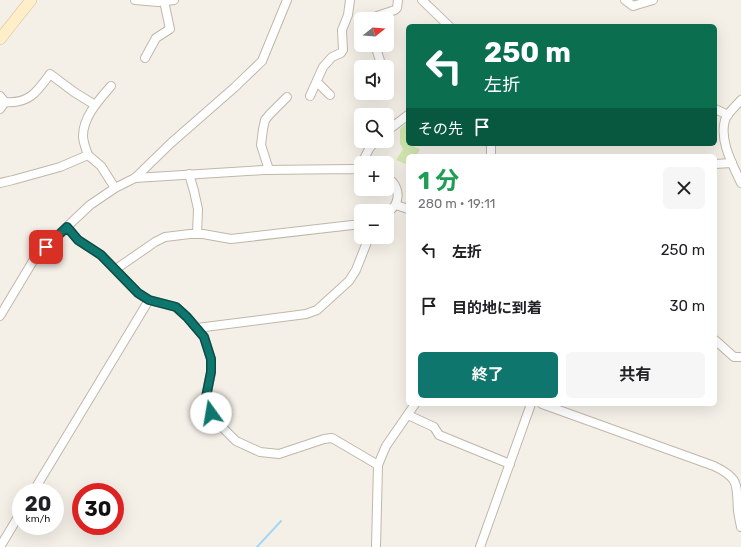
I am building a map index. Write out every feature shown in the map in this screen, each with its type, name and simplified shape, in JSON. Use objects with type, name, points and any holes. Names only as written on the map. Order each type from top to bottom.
[{"type":"main road","points":[[0,39],[31,0]]},
{"type":"street","points":[[135,0],[174,0]]},
{"type":"street","points":[[0,316],[36,256],[90,205],[115,188],[135,178],[171,143],[205,115],[262,61],[287,0]]},
{"type":"street","points":[[310,96],[326,62],[332,57],[341,53],[343,50],[342,30],[348,15],[350,0]]},
{"type":"street","points":[[389,12],[397,8],[398,0]]},
{"type":"street","points":[[422,0],[447,24]]},
{"type":"street","points":[[625,0],[633,6],[653,0]]},
{"type":"street","points":[[145,58],[156,38],[170,29],[164,1]]},
{"type":"street","points":[[2,102],[17,102],[30,97],[37,92],[50,74],[74,92],[95,105]]},
{"type":"street","points":[[317,82],[330,95]]},
{"type":"street","points":[[111,86],[95,105],[84,129],[83,138],[88,155],[101,166],[115,188]]},
{"type":"street","points":[[269,170],[261,145],[265,120],[287,97]]},
{"type":"street","points":[[741,100],[728,114],[725,120],[724,132],[725,141],[732,163],[741,183]]},
{"type":"street","points":[[717,110],[728,114]]},
{"type":"street","points":[[394,126],[406,117]]},
{"type":"street","points":[[0,183],[60,167],[88,155]]},
{"type":"street","points":[[717,164],[732,163]]},
{"type":"street","points":[[135,178],[269,170],[354,167]]},
{"type":"street","points":[[189,174],[198,209],[197,234]]},
{"type":"street","points":[[394,185],[398,197],[396,205],[406,208]]},
{"type":"street","points":[[116,270],[155,242],[165,237],[197,234],[231,239],[354,225]]},
{"type":"street","points":[[67,227],[78,240],[101,255],[138,293],[149,300],[176,307],[197,328],[204,337],[211,359],[211,372],[206,397],[211,413],[236,441],[260,452],[279,454],[324,439],[332,438],[378,466]]},
{"type":"street","points":[[197,328],[306,314],[317,310],[349,280],[356,270],[366,244]]},
{"type":"street","points":[[38,483],[149,300]]},
{"type":"street","points":[[717,342],[734,356],[741,357]]},
{"type":"street","points":[[376,547],[378,466],[386,446],[414,406]]},
{"type":"street","points":[[480,547],[530,406]]},
{"type":"street","points":[[548,406],[727,472],[731,476],[740,494],[738,512],[741,527]]},
{"type":"street","points":[[408,415],[434,427],[439,435],[510,464]]},
{"type":"street","points":[[0,547],[12,527]]},
{"type":"green space","points":[[406,124],[406,146],[413,146],[420,149],[418,154],[406,154],[406,164],[396,160],[403,149],[400,144],[400,129]]},
{"type":"waterway","points":[[257,547],[281,521]]},
{"type":"route","points":[[46,247],[67,227],[78,240],[101,255],[138,293],[149,300],[176,307],[187,317],[204,337],[211,359],[211,372],[206,397],[211,413]]}]
